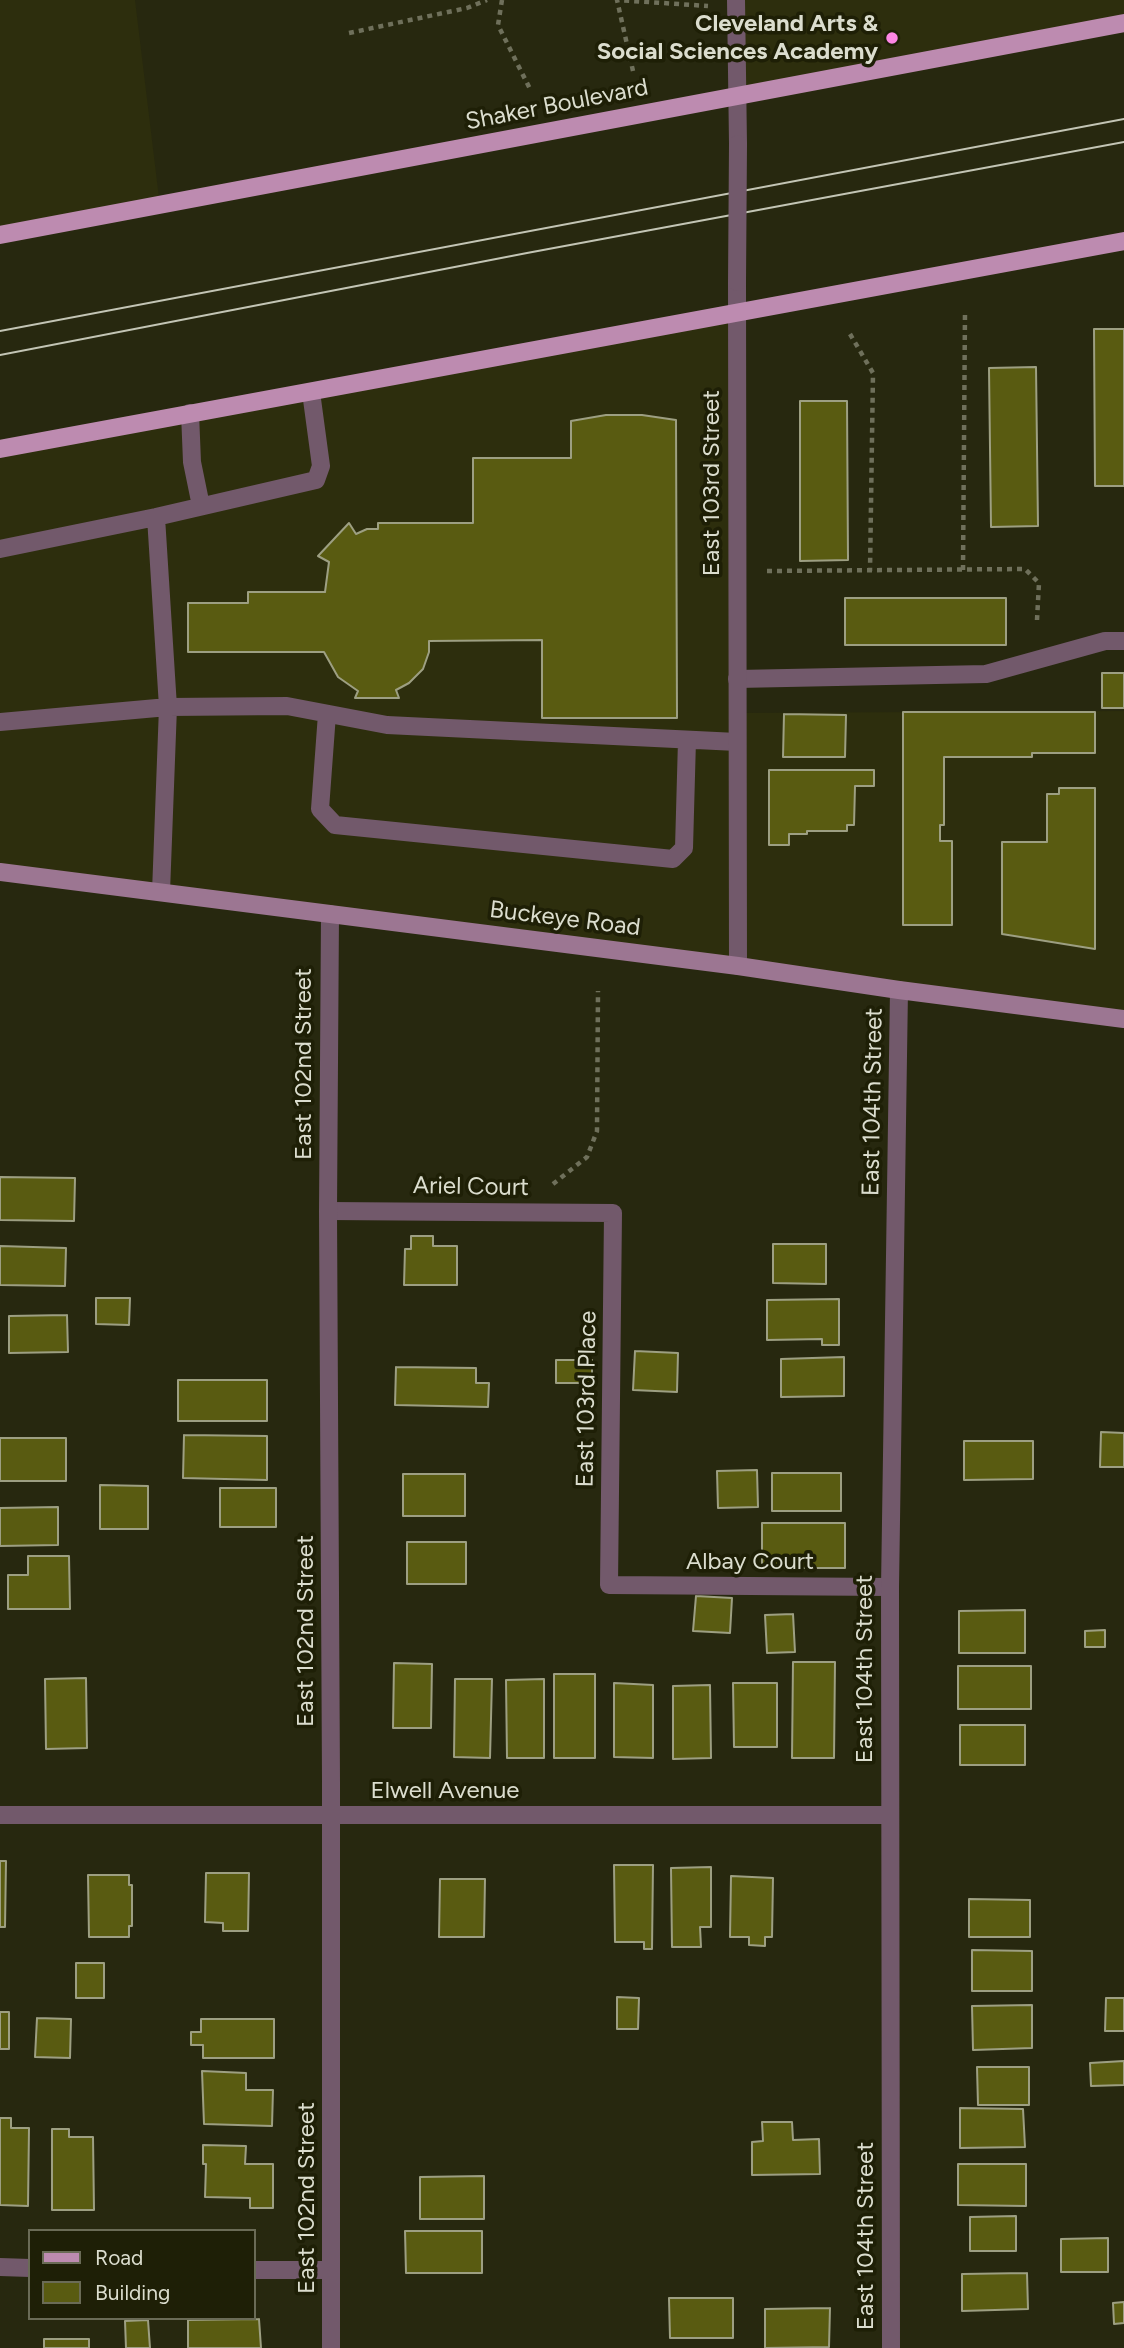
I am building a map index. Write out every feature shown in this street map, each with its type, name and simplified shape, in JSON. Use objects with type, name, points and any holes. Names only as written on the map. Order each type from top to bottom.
[{"type":"main road","name":"Shaker Boulevard","points":[[0,235],[1124,23]]},
{"type":"main road","points":[[0,449],[1124,241]]},
{"type":"street","name":"East 103rd Street","points":[[736,0],[738,966]]},
{"type":"street","points":[[0,549],[316,480],[321,466],[312,392]]},
{"type":"street","points":[[190,414],[192,462],[201,506]]},
{"type":"street","points":[[156,517],[168,707],[161,892]]},
{"type":"street","points":[[737,679],[986,674],[1105,642],[1124,642]]},
{"type":"street","points":[[0,722],[168,707],[287,706],[387,725],[737,742]]},
{"type":"street","points":[[327,714],[320,809],[335,825],[673,859],[684,848],[687,740]]},
{"type":"street","name":"Buckeye Road","points":[[0,872],[738,966],[1124,1019]]},
{"type":"street","name":"East 102nd Street","points":[[330,914],[328,1211],[331,2348]]},
{"type":"street","name":"East 104th Street","points":[[891,2348],[890,1587],[899,990]]},
{"type":"street","name":"Ariel Court","points":[[328,1211],[613,1213]]},
{"type":"street","name":"East 103rd Place","points":[[610,1585],[613,1213]]},
{"type":"street","name":"Albay Court","points":[[610,1585],[890,1587]]},
{"type":"street","name":"Elwell Avenue","points":[[0,1815],[890,1815]]},
{"type":"street","points":[[0,2267],[28,2268]]},
{"type":"street","points":[[256,2270],[331,2270]]},
{"type":"path","points":[[349,33],[467,8],[487,0]]},
{"type":"path","points":[[502,0],[498,25],[531,91]]},
{"type":"path","points":[[634,72],[617,0],[708,6],[703,0]]},
{"type":"path","points":[[963,570],[965,312]]},
{"type":"path","points":[[850,334],[873,373],[870,571]]},
{"type":"path","points":[[767,571],[1025,569],[1039,583],[1037,620]]},
{"type":"path","points":[[548,1188],[587,1157],[597,1131],[597,991]]},
{"type":"shaded area","points":[[0,0],[135,0],[160,206],[0,235]]},
{"type":"shaded area","name":"Cleveland Arts & Social Sciences Academy","points":[[736,0],[1124,0],[1124,23],[736,96]]},
{"type":"shaded area","points":[[737,314],[737,713],[1124,711],[1124,1019],[0,872],[0,449]]},
{"type":"building","points":[[1094,329],[1124,329],[1124,486],[1095,486]]},
{"type":"building","points":[[1036,367],[1038,526],[991,527],[989,368]]},
{"type":"building","points":[[800,401],[847,401],[848,560],[800,561]]},
{"type":"building","points":[[606,415],[642,415],[676,420],[677,718],[542,718],[542,640],[429,641],[429,652],[423,669],[409,683],[396,690],[399,698],[355,698],[358,691],[338,677],[324,652],[188,652],[188,603],[248,603],[248,592],[325,592],[329,562],[318,556],[349,523],[356,534],[367,529],[378,529],[378,523],[473,523],[473,458],[571,458],[571,421]]},
{"type":"building","points":[[845,598],[1006,598],[1006,645],[845,645]]},
{"type":"building","points":[[1102,673],[1124,673],[1124,708],[1102,708]]},
{"type":"building","points":[[903,712],[1095,712],[1095,753],[1032,753],[1032,757],[944,757],[944,825],[940,825],[940,841],[952,841],[952,925],[903,925]]},
{"type":"building","points":[[784,714],[846,715],[845,757],[783,757]]},
{"type":"building","points":[[769,770],[874,770],[874,786],[855,786],[854,825],[847,825],[847,831],[789,834],[789,845],[769,845]]},
{"type":"building","points":[[1059,788],[1095,788],[1095,949],[1002,934],[1002,842],[1047,842],[1047,794],[1059,794]]},
{"type":"building","points":[[0,1177],[75,1178],[74,1221],[0,1220]]},
{"type":"building","points":[[411,1236],[433,1236],[433,1246],[457,1246],[457,1285],[404,1285],[405,1249],[411,1249]]},
{"type":"building","points":[[773,1244],[826,1244],[826,1284],[773,1283]]},
{"type":"building","points":[[0,1246],[66,1248],[65,1286],[0,1285]]},
{"type":"building","points":[[96,1298],[130,1298],[129,1325],[96,1324]]},
{"type":"building","points":[[839,1299],[839,1345],[822,1345],[822,1339],[767,1340],[767,1300]]},
{"type":"building","points":[[67,1315],[68,1352],[9,1353],[9,1316]]},
{"type":"building","points":[[635,1351],[678,1353],[677,1392],[633,1390]]},
{"type":"building","points":[[844,1357],[844,1396],[781,1397],[781,1359]]},
{"type":"building","points":[[556,1360],[592,1360],[592,1383],[556,1383]]},
{"type":"building","points":[[396,1367],[476,1368],[476,1383],[489,1383],[488,1407],[395,1405]]},
{"type":"building","points":[[178,1380],[267,1380],[267,1421],[178,1421]]},
{"type":"building","points":[[1101,1432],[1124,1433],[1124,1467],[1100,1467]]},
{"type":"building","points":[[184,1435],[267,1436],[267,1480],[183,1478]]},
{"type":"building","points":[[0,1438],[66,1438],[66,1481],[0,1481]]},
{"type":"building","points":[[964,1441],[1033,1441],[1033,1479],[964,1480]]},
{"type":"building","points":[[757,1470],[758,1507],[718,1508],[717,1471]]},
{"type":"building","points":[[772,1473],[841,1473],[841,1511],[772,1511]]},
{"type":"building","points":[[403,1474],[465,1474],[465,1516],[403,1516]]},
{"type":"building","points":[[100,1485],[148,1486],[148,1529],[100,1529]]},
{"type":"building","points":[[220,1488],[276,1488],[276,1527],[220,1527]]},
{"type":"building","points":[[58,1507],[58,1545],[0,1546],[0,1508]]},
{"type":"building","points":[[762,1523],[845,1523],[845,1568],[762,1568]]},
{"type":"building","points":[[407,1542],[466,1542],[466,1584],[407,1584]]},
{"type":"building","points":[[28,1556],[69,1556],[70,1609],[8,1609],[8,1575],[28,1575]]},
{"type":"building","points":[[696,1596],[732,1598],[730,1633],[693,1631]]},
{"type":"building","points":[[1025,1610],[1025,1653],[959,1653],[959,1611]]},
{"type":"building","points":[[793,1614],[795,1652],[767,1653],[765,1615]]},
{"type":"building","points":[[1105,1630],[1105,1647],[1085,1647],[1085,1631]]},
{"type":"building","points":[[793,1662],[835,1662],[834,1758],[792,1758]]},
{"type":"building","points":[[394,1663],[432,1664],[431,1728],[393,1728]]},
{"type":"building","points":[[958,1666],[1031,1666],[1031,1709],[958,1709]]},
{"type":"building","points":[[554,1674],[595,1674],[595,1758],[554,1758]]},
{"type":"building","points":[[86,1678],[87,1748],[46,1749],[45,1679]]},
{"type":"building","points":[[455,1679],[492,1679],[490,1758],[454,1757]]},
{"type":"building","points":[[544,1679],[544,1758],[507,1758],[506,1680]]},
{"type":"building","points":[[614,1683],[653,1685],[653,1758],[614,1757]]},
{"type":"building","points":[[733,1683],[777,1683],[777,1747],[734,1747]]},
{"type":"building","points":[[710,1685],[711,1758],[673,1759],[673,1686]]},
{"type":"building","points":[[960,1725],[1025,1725],[1025,1765],[960,1765]]},
{"type":"building","points":[[0,1861],[6,1861],[5,1927],[0,1927]]},
{"type":"building","points":[[614,1865],[653,1865],[652,1949],[644,1949],[644,1942],[615,1942]]},
{"type":"building","points":[[711,1867],[711,1927],[700,1927],[701,1947],[672,1947],[671,1868]]},
{"type":"building","points":[[206,1873],[249,1873],[248,1931],[223,1931],[223,1923],[205,1922]]},
{"type":"building","points":[[88,1875],[129,1875],[129,1885],[132,1885],[132,1926],[129,1926],[129,1937],[89,1937]]},
{"type":"building","points":[[731,1876],[773,1878],[772,1937],[765,1937],[765,1946],[749,1945],[749,1937],[730,1937]]},
{"type":"building","points":[[440,1879],[485,1879],[484,1937],[439,1937]]},
{"type":"building","points":[[969,1899],[1030,1900],[1030,1937],[969,1937]]},
{"type":"building","points":[[972,1950],[1032,1951],[1032,1991],[972,1991]]},
{"type":"building","points":[[76,1963],[104,1963],[104,1998],[76,1998]]},
{"type":"building","points":[[617,1997],[639,1998],[638,2029],[617,2029]]},
{"type":"building","points":[[1106,1998],[1124,1998],[1124,2031],[1105,2031]]},
{"type":"building","points":[[1032,2005],[1032,2048],[973,2050],[972,2006]]},
{"type":"building","points":[[0,2012],[9,2012],[9,2049],[0,2049]]},
{"type":"building","points":[[37,2018],[71,2019],[70,2058],[35,2057]]},
{"type":"building","points":[[201,2019],[274,2019],[274,2058],[203,2058],[203,2045],[191,2045],[191,2032],[201,2032]]},
{"type":"building","points":[[1124,2061],[1124,2085],[1091,2086],[1090,2063]]},
{"type":"building","points":[[977,2067],[1029,2067],[1029,2105],[978,2105]]},
{"type":"building","points":[[202,2071],[246,2073],[246,2090],[273,2090],[272,2126],[204,2124]]},
{"type":"building","points":[[960,2108],[1023,2109],[1025,2147],[960,2148]]},
{"type":"building","points":[[0,2118],[11,2118],[11,2128],[29,2128],[28,2206],[0,2205]]},
{"type":"building","points":[[762,2122],[792,2122],[793,2140],[819,2139],[820,2174],[752,2175],[752,2142],[763,2141]]},
{"type":"building","points":[[52,2129],[69,2129],[69,2137],[93,2137],[94,2210],[52,2210]]},
{"type":"building","points":[[203,2145],[246,2146],[245,2164],[273,2164],[273,2208],[250,2208],[250,2198],[205,2197],[206,2164],[203,2164]]},
{"type":"building","points":[[958,2164],[1026,2164],[1026,2206],[958,2205]]},
{"type":"building","points":[[484,2176],[484,2219],[420,2219],[420,2177]]},
{"type":"building","points":[[1016,2216],[1016,2251],[970,2251],[970,2217]]},
{"type":"building","points":[[405,2231],[482,2231],[482,2273],[406,2273]]},
{"type":"building","points":[[1108,2238],[1108,2272],[1061,2272],[1061,2239]]},
{"type":"building","points":[[1027,2273],[1028,2309],[962,2311],[962,2274]]},
{"type":"building","points":[[669,2298],[733,2298],[733,2338],[670,2338]]},
{"type":"building","points":[[1124,2302],[1124,2323],[1114,2324],[1113,2303]]},
{"type":"building","points":[[830,2308],[829,2347],[765,2348],[765,2309]]},
{"type":"building","points":[[259,2319],[261,2348],[188,2348],[188,2320]]},
{"type":"building","points":[[148,2320],[150,2348],[126,2348],[125,2321]]},
{"type":"building","points":[[44,2339],[89,2339],[89,2348],[44,2348]]},
{"type":"tram line","points":[[0,331],[1124,119]]},
{"type":"tram line","points":[[0,355],[1124,142]]},
{"type":"place","name":"Cleveland Arts & Social Sciences Academy","points":[[892,38]]}]
